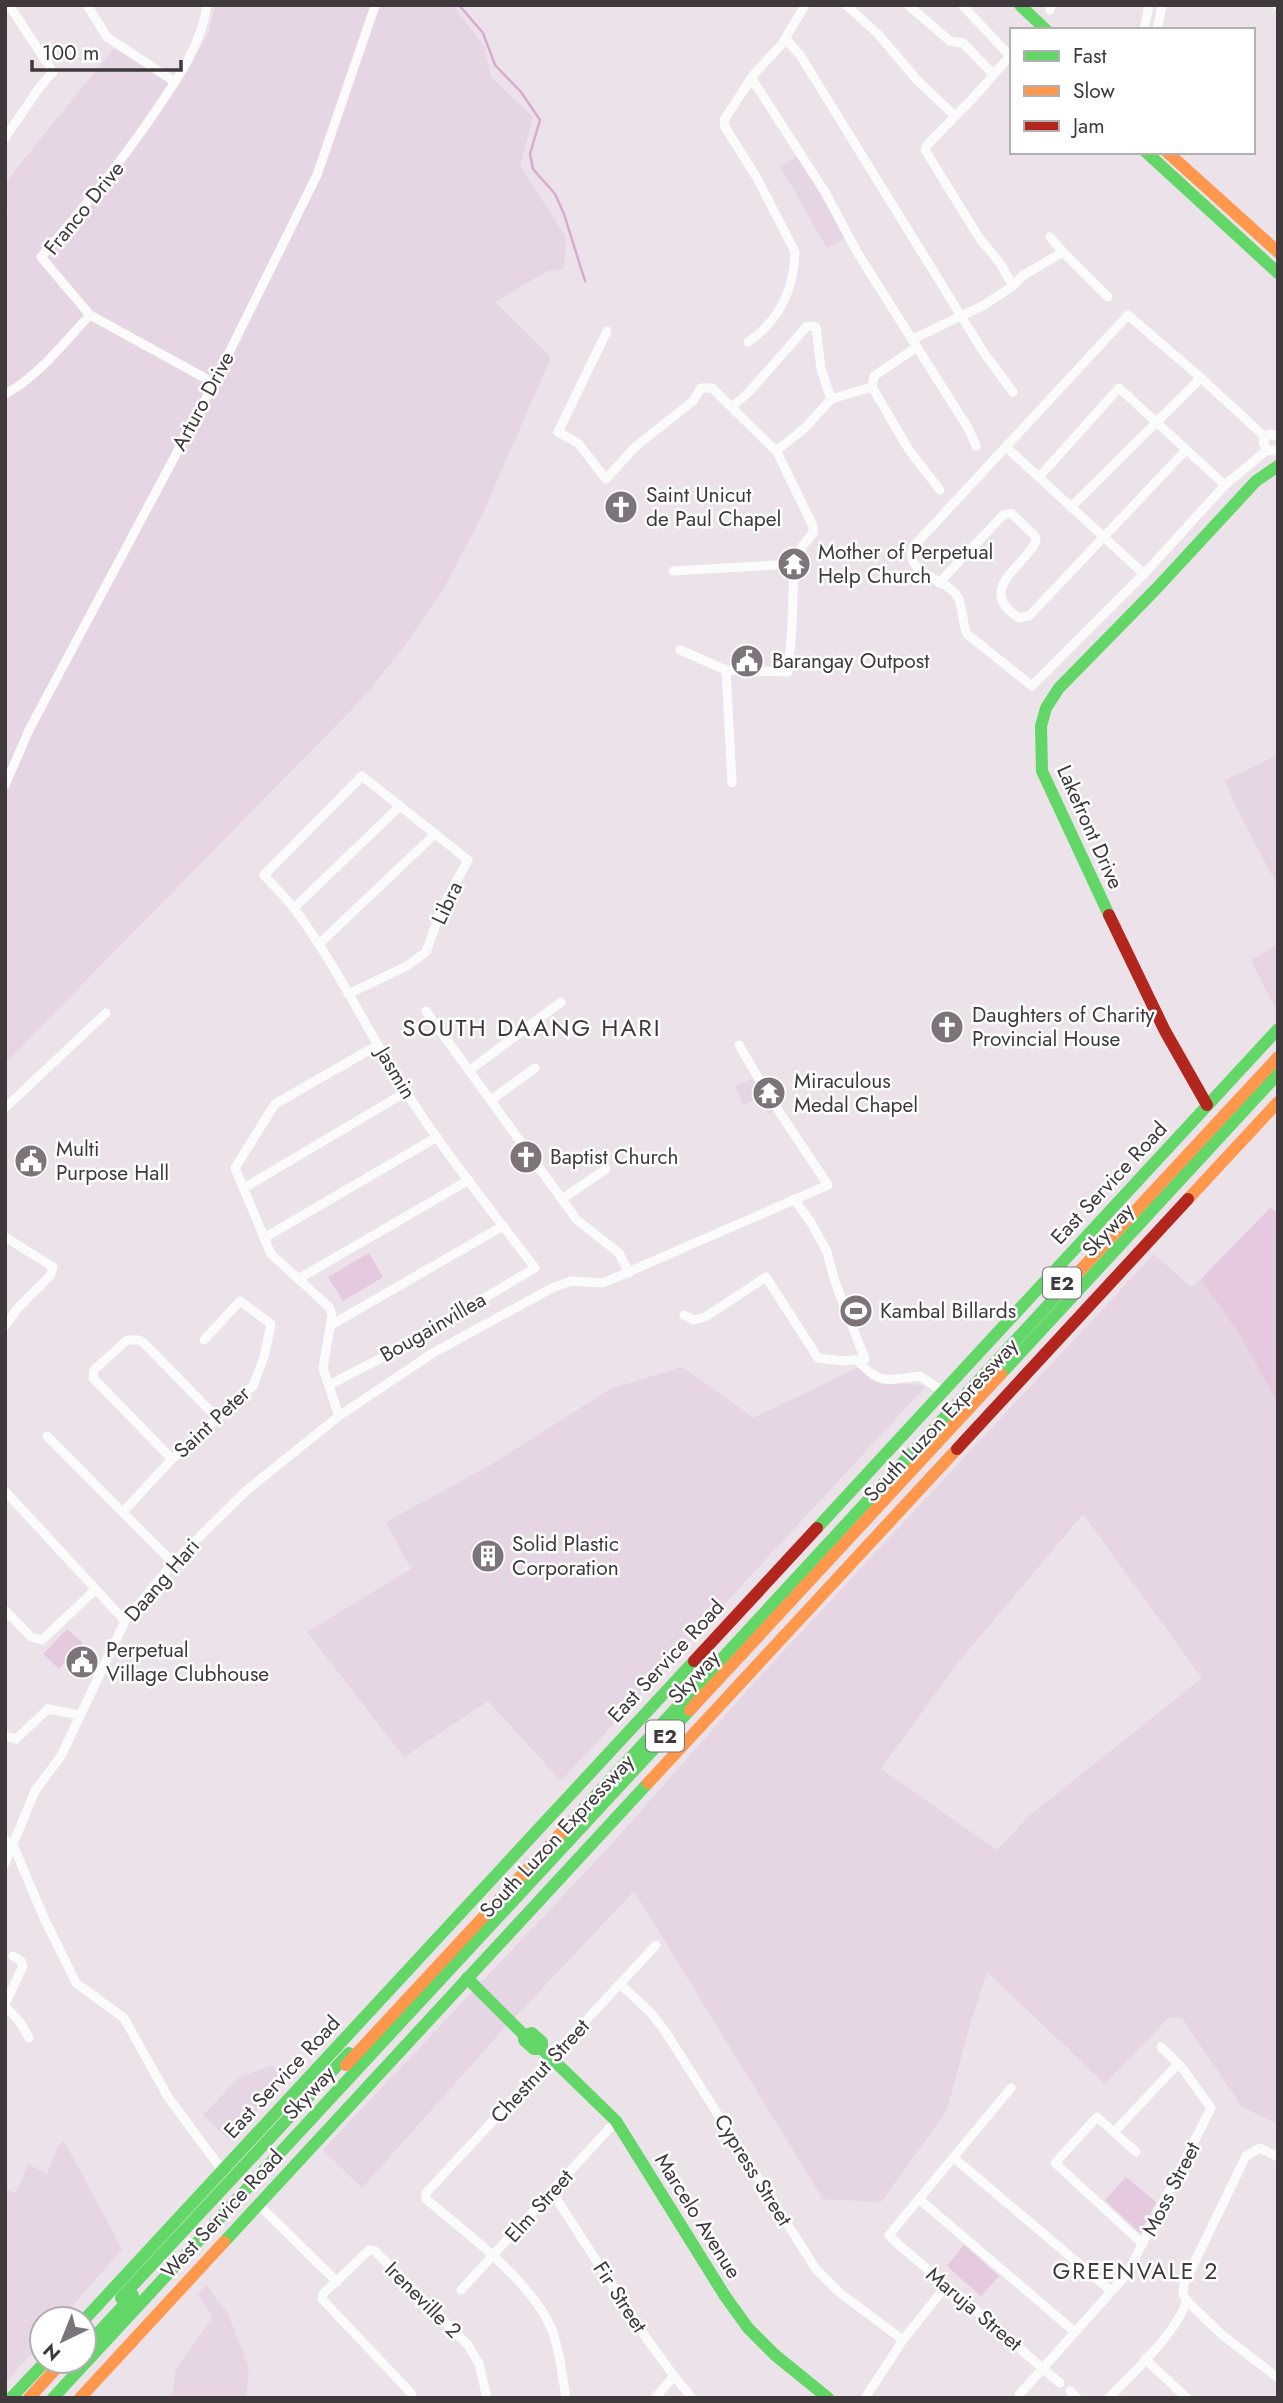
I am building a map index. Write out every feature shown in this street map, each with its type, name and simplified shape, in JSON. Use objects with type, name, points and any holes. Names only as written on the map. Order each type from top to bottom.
[{"type":"main road","points":[[1020,5],[1044,28]]},
{"type":"main road","points":[[1148,154],[1278,273]]},
{"type":"main road","points":[[1169,154],[1278,252]]},
{"type":"main road","name":"Lakefront Drive","points":[[1207,1105],[1165,1031],[1046,782],[1042,771],[1041,726],[1046,708],[1059,688],[1256,481],[1278,466]]},
{"type":"main road","name":"East Service Road","points":[[98,2305],[1278,1029]]},
{"type":"main road","name":"South Luzon Expressway","points":[[98,2323],[1278,1049]]},
{"type":"main road","name":"Skyway","points":[[98,2333],[1278,1057]]},
{"type":"main road","name":"Skyway","points":[[53,2398],[1278,1074]]},
{"type":"main road","name":"South Luzon Expressway","points":[[63,2398],[1278,1086]]},
{"type":"main road","name":"West Service Road","points":[[80,2398],[1278,1102]]},
{"type":"main road","name":"Marcelo Avenue","points":[[467,1978],[524,2035],[524,2040],[534,2049],[542,2049],[616,2121],[724,2296],[748,2328],[775,2355],[828,2398]]},
{"type":"main road","points":[[11,2398],[33,2375]]},
{"type":"main road","points":[[29,2398],[50,2375]]},
{"type":"main road","points":[[38,2398],[59,2375]]},
{"type":"street","points":[[5,138],[53,72],[9,5]]},
{"type":"street","points":[[87,5],[107,37],[175,82]]},
{"type":"street","name":"Franco Drive","points":[[207,5],[202,29],[175,82],[126,156],[41,257],[90,315],[214,383]]},
{"type":"street","points":[[748,342],[763,330],[783,306],[795,264],[795,252],[757,178],[724,127],[724,120],[785,38],[805,5]]},
{"type":"street","points":[[846,5],[878,34],[917,80],[955,116]]},
{"type":"street","points":[[908,5],[950,41],[960,42],[968,48],[993,74]]},
{"type":"street","points":[[962,5],[1010,56],[925,150],[980,239],[1000,263],[1013,286]]},
{"type":"street","points":[[1144,28],[1149,5]]},
{"type":"street","points":[[1157,28],[1162,5]]},
{"type":"street","name":"Arturo Drive","points":[[5,785],[30,728],[214,383],[317,175],[375,6]]},
{"type":"street","points":[[785,38],[816,78],[984,353],[1013,392]]},
{"type":"street","points":[[752,79],[825,192],[857,252],[968,428],[976,446]]},
{"type":"street","points":[[1049,237],[1108,297]]},
{"type":"street","points":[[940,490],[909,450],[872,387],[874,376],[915,343],[984,305],[1013,286],[1022,276],[1063,252]]},
{"type":"street","points":[[5,394],[16,388],[41,365],[90,315]]},
{"type":"street","points":[[1267,450],[1263,444],[1273,433],[1201,378],[1128,315],[913,547],[910,554],[913,562],[929,578],[954,591],[967,634],[1032,686],[1144,574],[1226,485],[1267,450],[1278,449]]},
{"type":"street","points":[[732,407],[799,334],[812,325],[816,327],[821,369],[831,399]]},
{"type":"street","points":[[607,331],[558,432],[578,443],[606,479],[635,447],[693,401],[701,388],[712,388],[776,451],[813,526],[813,533],[803,545],[794,564],[788,672],[726,670],[680,650]]},
{"type":"street","points":[[1071,507],[1201,378]]},
{"type":"street","points":[[776,451],[806,427],[831,399],[872,387]]},
{"type":"street","points":[[1039,477],[1119,388],[1226,485]]},
{"type":"street","points":[[1006,447],[1144,574]]},
{"type":"street","points":[[939,583],[1003,515],[1011,513],[1037,541],[1002,583],[1001,592],[1010,612],[1019,618],[1029,616],[1186,450]]},
{"type":"street","points":[[673,571],[794,564]]},
{"type":"street","points":[[726,670],[732,783]]},
{"type":"street","name":"Libra","points":[[264,875],[362,776],[468,860],[442,908],[426,952],[407,967],[348,994]]},
{"type":"street","points":[[293,908],[400,806]]},
{"type":"street","points":[[319,944],[435,834]]},
{"type":"street","name":"Jasmin","points":[[264,875],[293,908],[319,944],[406,1092],[437,1137],[535,1268]]},
{"type":"street","points":[[470,1070],[561,1002]]},
{"type":"street","points":[[426,1011],[562,1199],[587,1230],[619,1253],[629,1273]]},
{"type":"street","points":[[5,1108],[106,1013]]},
{"type":"street","points":[[339,1416],[323,1368],[332,1315],[329,1307],[271,1254],[235,1168],[275,1104],[378,1045]]},
{"type":"street","name":"Daang Hari","points":[[5,1863],[9,1842],[36,1791],[61,1756],[125,1620],[173,1563],[247,1490],[339,1416],[433,1353],[552,1288],[571,1281],[603,1283],[828,1185],[770,1098],[739,1045]]},
{"type":"street","points":[[491,1100],[535,1068]]},
{"type":"street","points":[[244,1188],[406,1092]]},
{"type":"street","points":[[264,1238],[437,1137]]},
{"type":"street","points":[[562,1199],[606,1170]]},
{"type":"street","points":[[298,1279],[469,1180]]},
{"type":"street","points":[[684,1315],[694,1320],[705,1317],[766,1277],[818,1358],[832,1361],[866,1357],[844,1304],[827,1252],[794,1199]]},
{"type":"street","points":[[331,1325],[503,1226]]},
{"type":"street","points":[[5,1237],[53,1267],[50,1276],[5,1325]]},
{"type":"street","name":"Bougainvillea","points":[[329,1385],[387,1355],[535,1268]]},
{"type":"street","name":"Saint Peter","points":[[123,1512],[172,1459],[253,1386],[264,1357],[271,1324],[240,1301],[204,1340]]},
{"type":"street","points":[[172,1459],[93,1378],[94,1370],[127,1340],[144,1343],[218,1419]]},
{"type":"street","points":[[857,1360],[877,1379],[920,1376],[942,1391]]},
{"type":"street","points":[[47,1436],[173,1563]]},
{"type":"street","points":[[5,1491],[125,1620]]},
{"type":"street","points":[[5,1610],[31,1637],[42,1640],[96,1590]]},
{"type":"street","points":[[5,1736],[16,1739],[48,1709],[79,1714]]},
{"type":"street","points":[[9,1842],[76,1983],[124,2018],[168,2097],[222,2170]]},
{"type":"street","name":"Chestnut Street","points":[[493,2256],[425,2196],[428,2190],[656,1945]]},
{"type":"street","points":[[13,1956],[21,1961],[23,1966],[5,2005],[29,2038]]},
{"type":"street","name":"Cypress Street","points":[[621,1984],[665,2031],[816,2269],[840,2293],[903,2340]]},
{"type":"street","points":[[1115,2131],[1178,2064],[1161,2048]]},
{"type":"street","name":"Moss Street","points":[[1019,2395],[1127,2274],[1211,2109],[1178,2064]]},
{"type":"street","points":[[1011,2088],[919,2199],[1075,2332]]},
{"type":"street","points":[[1136,2152],[1100,2117],[1096,2117],[1055,2165],[1143,2244]]},
{"type":"street","name":"Elm Street","points":[[461,2290],[616,2121]]},
{"type":"street","points":[[1278,2157],[1260,2148],[1247,2156],[1184,2284],[1187,2301],[1221,2334],[1278,2378]]},
{"type":"street","points":[[954,2158],[1111,2291]]},
{"type":"street","name":"Fir Street","points":[[552,2192],[674,2376],[692,2398]]},
{"type":"street","name":"Maruja Street","points":[[919,2199],[889,2235],[1060,2383]]},
{"type":"street","points":[[258,2204],[338,2282]]},
{"type":"street","name":"Ireneville 2","points":[[412,2398],[411,2393],[324,2301],[323,2294],[367,2251],[375,2251],[468,2345],[479,2364],[487,2398]]},
{"type":"street","points":[[493,2256],[538,2302],[558,2350],[566,2398]]},
{"type":"street","points":[[865,2398],[903,2340],[946,2286]]},
{"type":"street","points":[[1109,2398],[1174,2324],[1187,2301]]},
{"type":"street","points":[[1145,2359],[1187,2398]]},
{"type":"street","points":[[655,2398],[674,2376]]},
{"type":"shaded area","points":[[215,5],[454,7],[484,46],[491,77],[533,117],[520,166],[566,237],[564,269],[547,271],[495,302],[551,357],[483,513],[444,588],[405,645],[365,696],[5,1063],[5,214],[9,211],[5,206],[5,183],[114,48],[177,87],[209,32]]},
{"type":"shaded area","points":[[798,156],[845,238],[827,248],[780,166]]},
{"type":"shaded area","points":[[1278,755],[1278,887],[1235,805],[1225,780]]},
{"type":"shaded area","points":[[1278,946],[1278,1014],[1251,960]]},
{"type":"shaded area","points":[[758,1077],[776,1110],[769,1114],[759,1098],[743,1105],[735,1086]]},
{"type":"shaded area","points":[[1271,1207],[1278,1214],[1278,1404],[1241,1337],[1201,1279]]},
{"type":"shaded area","points":[[369,1253],[383,1277],[343,1301],[328,1277]]},
{"type":"shaded area","points":[[1154,1254],[1191,1287],[1201,1279],[1241,1337],[1278,1404],[1278,2124],[1242,2107],[1182,2018],[1169,2017],[1105,2084],[987,1972],[947,2110],[881,2202],[823,2199],[634,1891],[499,2034],[362,2188],[323,2150],[608,1848],[753,1684]],"holes":[[[1083,1514],[1202,1678],[1029,1816],[997,1850],[881,1769],[956,1665]]]},
{"type":"shaded area","points":[[861,1366],[871,1380],[926,1386],[561,1781],[488,1701],[404,1757],[307,1632],[411,1569],[386,1522],[494,1463],[610,1389],[682,1367],[754,1418]]},
{"type":"shaded area","points":[[67,1629],[83,1643],[59,1669],[43,1654]]},
{"type":"shaded area","points":[[273,2065],[282,2085],[229,2140],[203,2115],[240,2077]]},
{"type":"shaded area","points":[[64,2141],[122,2249],[73,2305],[28,2305],[28,2357],[6,2382],[5,2194],[7,2190],[16,2193],[28,2164],[47,2174],[58,2146]]},
{"type":"shaded area","points":[[1126,2177],[1156,2202],[1140,2233],[1105,2200]]},
{"type":"shaded area","points":[[964,2245],[999,2276],[981,2296],[947,2266]]},
{"type":"shaded area","points":[[206,2285],[228,2314],[249,2367],[246,2398],[172,2398],[176,2369],[213,2317],[198,2294]]},
{"type":"waterway","points":[[459,5],[483,33],[495,65],[521,92],[540,120],[530,154],[533,169],[555,194],[585,281]]},
{"type":"traffic: fast","points":[[1020,5],[1044,28]]},
{"type":"traffic: fast","points":[[1148,154],[1278,273]]},
{"type":"traffic: fast","points":[[1109,915],[1042,771],[1041,726],[1046,708],[1059,688],[1256,481],[1278,466]]},
{"type":"traffic: fast","points":[[817,1528],[1278,1029]]},
{"type":"traffic: fast","points":[[1001,1374],[1278,1074]]},
{"type":"traffic: fast","points":[[573,1820],[1074,1277]]},
{"type":"traffic: fast","points":[[98,2305],[694,1661]]},
{"type":"traffic: fast","points":[[53,2398],[690,1710]]},
{"type":"traffic: fast","points":[[224,2242],[648,1783]]},
{"type":"traffic: fast","points":[[467,1978],[524,2035],[524,2040],[534,2049],[542,2049]]},
{"type":"traffic: fast","points":[[524,2035],[532,2033],[542,2042],[542,2049],[616,2121],[725,2296],[748,2328],[775,2355],[828,2398]]},
{"type":"traffic: fast","points":[[121,2298],[349,2053]]},
{"type":"traffic: fast","points":[[98,2333],[133,2295]]},
{"type":"traffic: fast","points":[[11,2398],[33,2375]]},
{"type":"traffic: slow","points":[[1169,154],[1278,252]]},
{"type":"traffic: slow","points":[[1074,1277],[1278,1057]]},
{"type":"traffic: slow","points":[[1188,1199],[1278,1102]]},
{"type":"traffic: slow","points":[[690,1710],[1001,1374]]},
{"type":"traffic: slow","points":[[648,1783],[957,1449]]},
{"type":"traffic: slow","points":[[346,2065],[573,1820]]},
{"type":"traffic: slow","points":[[80,2398],[224,2242]]},
{"type":"traffic: slow","points":[[29,2398],[50,2375]]},
{"type":"traffic: jam","points":[[1109,915],[1165,1031],[1207,1105]]},
{"type":"traffic: jam","points":[[957,1449],[1188,1199]]},
{"type":"traffic: jam","points":[[694,1661],[817,1528]]},
{"type":"place","name":"Saint Unicut de Paul Chapel","points":[[621,507]]},
{"type":"place","name":"Mother of Perpetual Help Church","points":[[794,564]]},
{"type":"place","name":"Barangay Outpost","points":[[747,661]]},
{"type":"place","name":"Daughters of Charity Provincial House","points":[[947,1027]]},
{"type":"place","name":"Miraculous Medal Chapel","points":[[769,1093]]},
{"type":"place","name":"Baptist Church","points":[[526,1157]]},
{"type":"place","name":"Multi Purpose Hall","points":[[31,1161]]},
{"type":"place","name":"Kambal Billards","points":[[856,1311]]},
{"type":"place","name":"Solid Plastic Corporation","points":[[488,1556]]},
{"type":"place","name":"Perpetual Village Clubhouse","points":[[82,1662]]},
{"type":"district","name":"SOUTH DAANG HARI","points":[[532,1027]]},
{"type":"district","name":"GREENVALE 2","points":[[1136,2271]]}]
